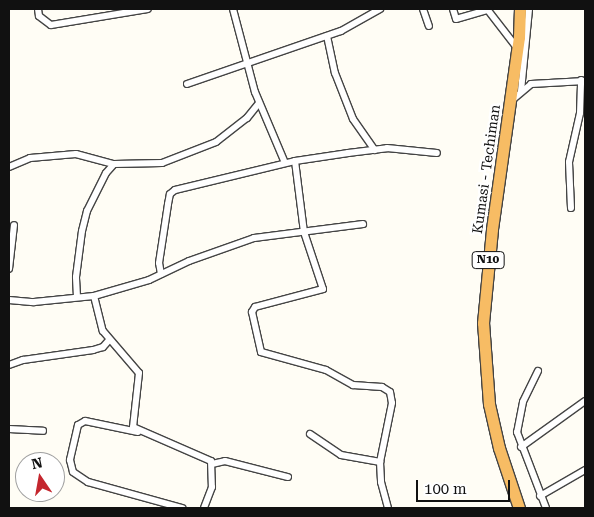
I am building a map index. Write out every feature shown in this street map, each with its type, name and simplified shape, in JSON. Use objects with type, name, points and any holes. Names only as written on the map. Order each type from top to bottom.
[{"type":"highway","name":"Kumasi - Techiman","points":[[519,508],[493,422],[483,339],[485,280],[518,50],[520,9]]},
{"type":"street","points":[[38,9],[40,16],[51,25],[148,9]]},
{"type":"street","points":[[233,9],[259,103],[285,163]]},
{"type":"street","points":[[187,84],[327,36],[351,26],[380,9]]},
{"type":"street","points":[[423,9],[429,26]]},
{"type":"street","points":[[453,9],[456,19],[487,10],[518,50]]},
{"type":"street","points":[[522,91],[529,9]]},
{"type":"street","points":[[327,36],[335,73],[353,119],[375,150]]},
{"type":"street","points":[[507,126],[509,103],[522,91],[536,83],[583,80],[580,113],[569,162],[571,208]]},
{"type":"street","points":[[9,167],[30,158],[67,154],[114,164],[162,163],[216,142],[242,123],[259,103]]},
{"type":"street","points":[[160,274],[159,263],[170,194],[183,187],[295,161],[375,150],[414,149],[437,153]]},
{"type":"street","points":[[295,161],[304,232],[315,257],[323,291],[255,307],[252,312],[261,352],[326,370],[353,385],[382,387],[390,392],[392,403],[380,462],[381,482],[388,508]]},
{"type":"street","points":[[77,297],[76,277],[87,212],[101,179],[114,164]]},
{"type":"street","points":[[9,300],[34,302],[94,296],[160,274],[254,238],[363,224]]},
{"type":"street","points":[[9,269],[14,225]]},
{"type":"street","points":[[94,296],[100,324],[109,340],[139,373],[133,427],[139,432]]},
{"type":"street","points":[[9,365],[23,360],[93,350],[103,347],[109,340]]},
{"type":"street","points":[[538,371],[518,414],[517,432],[521,447],[546,508]]},
{"type":"street","points":[[521,447],[585,401]]},
{"type":"street","points":[[182,508],[88,482],[73,472],[70,460],[78,425],[85,421],[139,432],[209,460],[212,464],[212,487],[204,508]]},
{"type":"street","points":[[9,429],[43,432]]},
{"type":"street","points":[[310,434],[341,456],[380,462]]},
{"type":"street","points":[[212,464],[225,461],[288,477]]},
{"type":"street","points":[[540,496],[585,470]]}]
